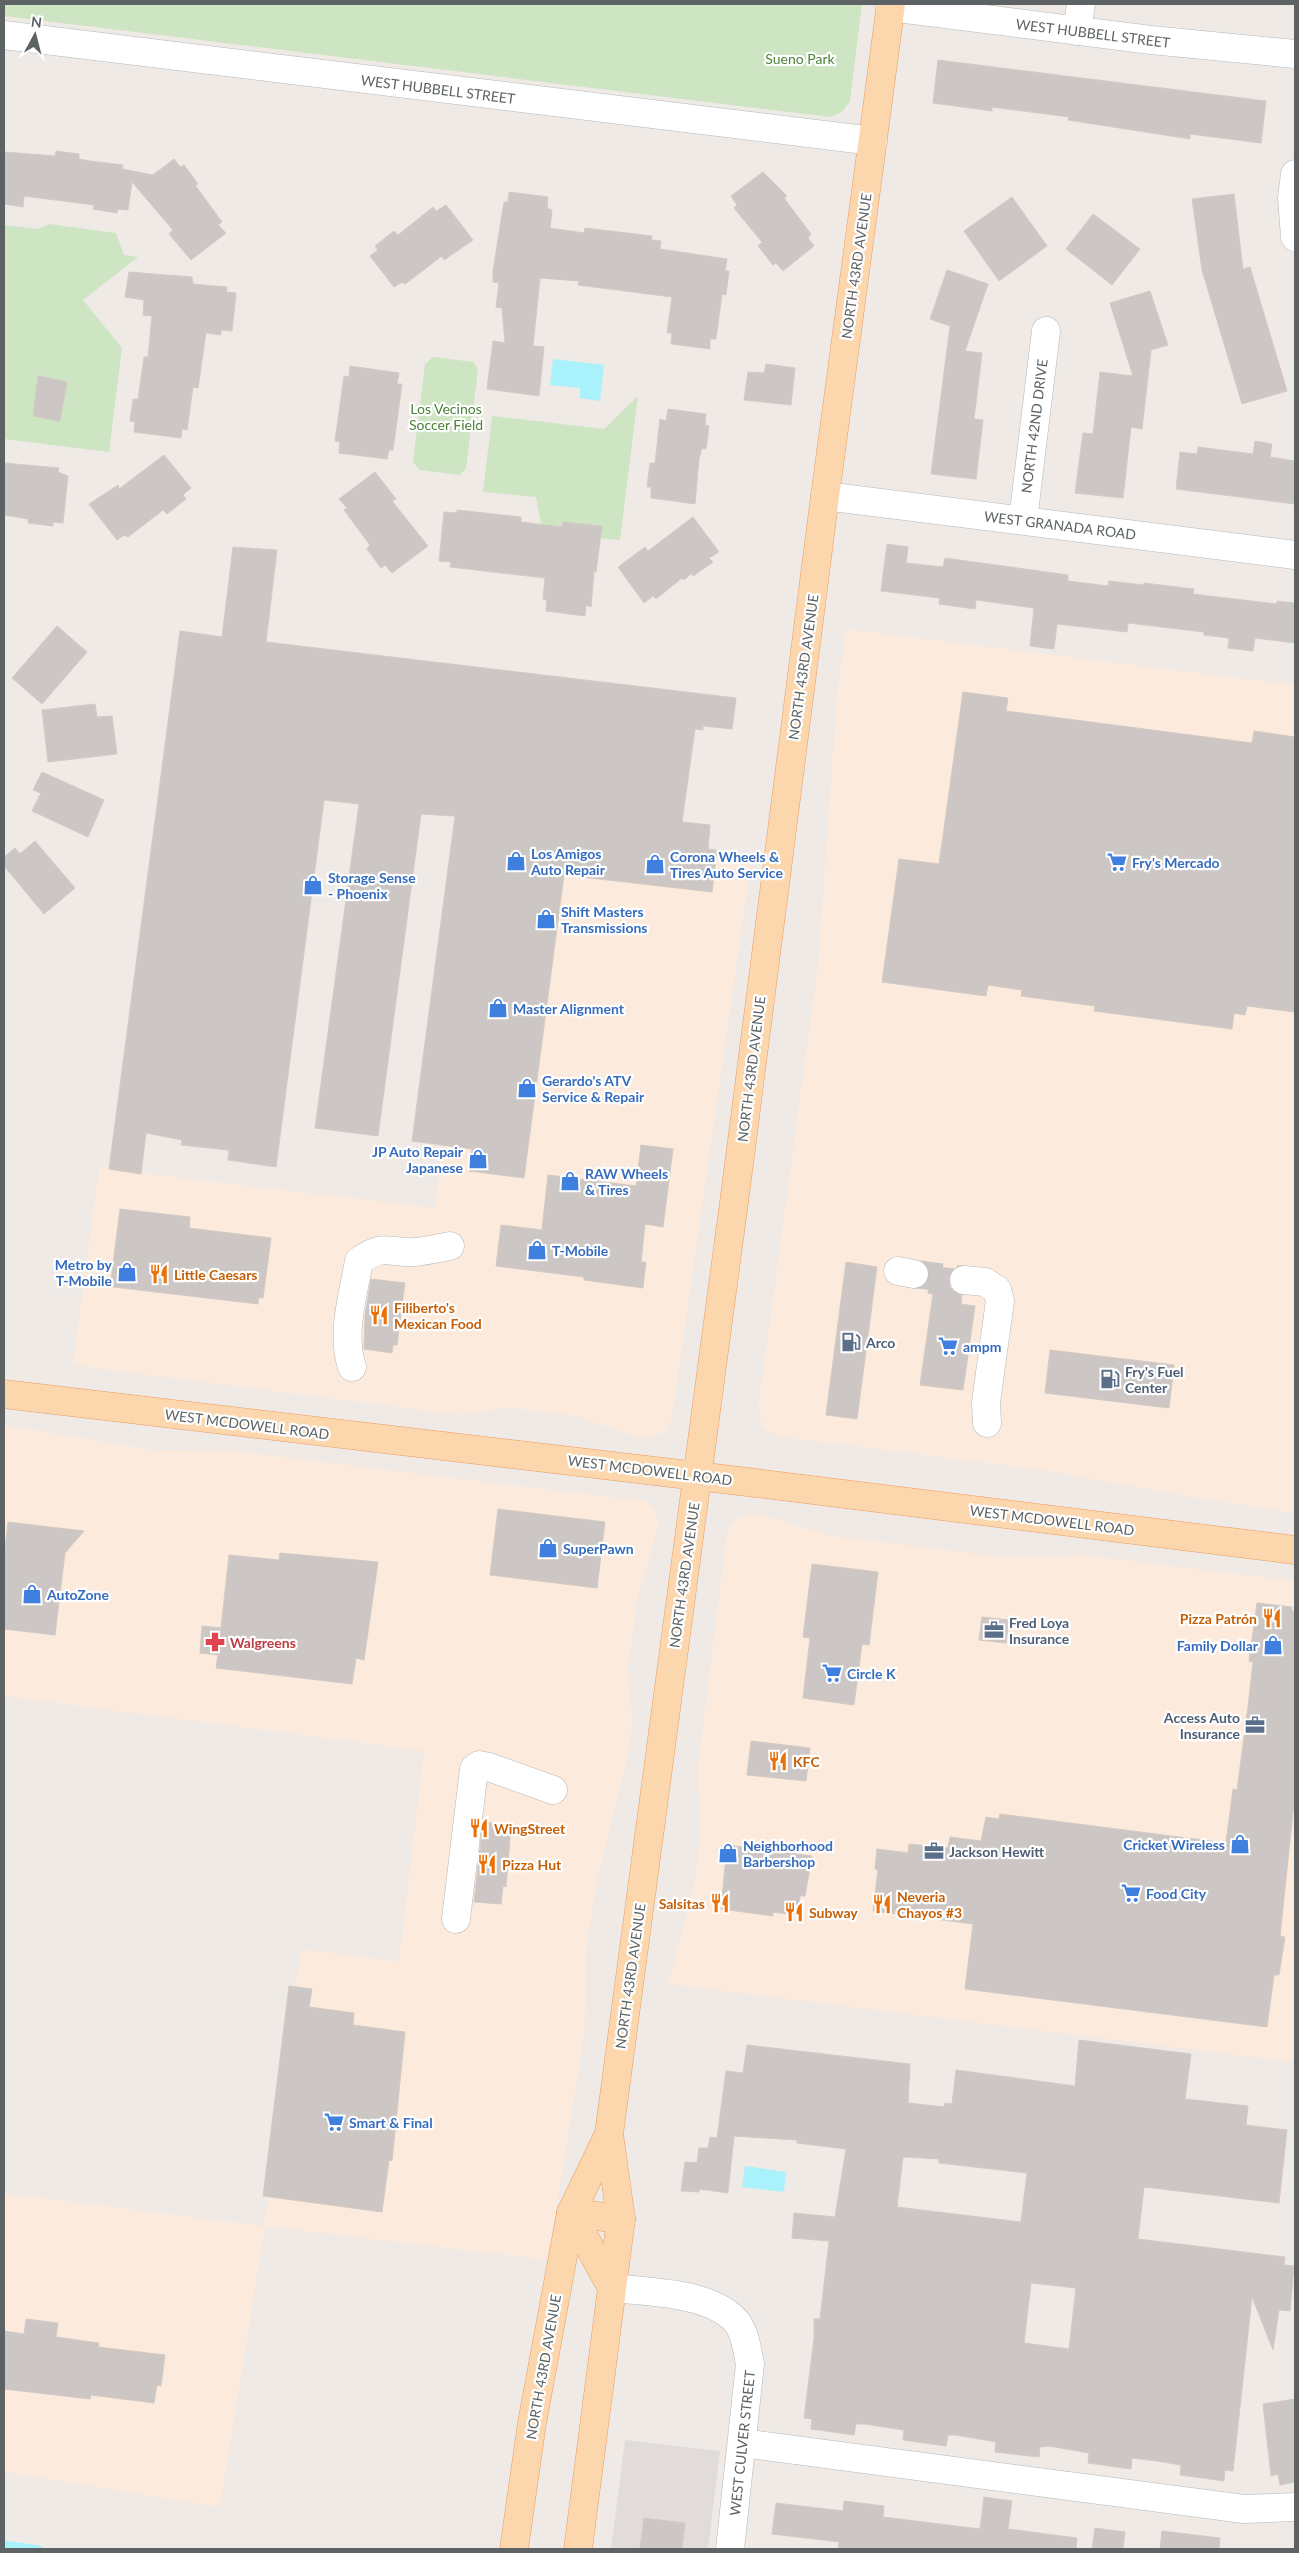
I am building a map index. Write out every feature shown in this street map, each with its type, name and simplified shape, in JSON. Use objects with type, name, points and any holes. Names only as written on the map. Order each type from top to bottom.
[{"type":"main road","name":"NORTH 43RD AVENUE","points":[[578,2549],[621,2219],[609,2134],[698,1476],[890,5]]},
{"type":"main road","name":"WEST MCDOWELL ROAD","points":[[4,1394],[698,1476],[1295,1550]]},
{"type":"main road","name":"NORTH 43RD AVENUE","points":[[514,2549],[532,2423],[570,2212],[609,2134]]},
{"type":"main road","points":[[570,2212],[621,2219]]},
{"type":"main road","points":[[570,2212],[612,2288]]},
{"type":"street","points":[[1077,31],[1081,4]]},
{"type":"street","name":"WEST HUBBELL STREET","points":[[890,5],[1077,31],[1228,49],[1295,54]]},
{"type":"street","name":"WEST HUBBELL STREET","points":[[4,35],[873,141]]},
{"type":"street","points":[[1295,174],[1292,198],[1295,237]]},
{"type":"street","name":"NORTH 42ND DRIVE","points":[[1022,520],[1046,331]]},
{"type":"street","name":"WEST GRANADA ROAD","points":[[825,496],[1295,555]]},
{"type":"street","points":[[352,1367],[347,1352],[347,1335],[359,1261],[373,1251],[389,1249],[414,1252],[450,1246]]},
{"type":"street","points":[[964,1280],[985,1282],[997,1290],[1000,1301],[986,1402],[987,1423]]},
{"type":"street","points":[[456,1919],[474,1769],[478,1765],[489,1766],[553,1790]]},
{"type":"street","name":"WEST CULVER STREET","points":[[612,2288],[692,2298],[714,2305],[734,2319],[744,2337],[750,2364],[730,2549]]},
{"type":"street","points":[[742,2444],[1244,2509],[1295,2506]]},
{"type":"shaded area","points":[[846,629],[1295,685],[1295,1513],[1185,1496],[1042,1470],[780,1437],[763,1426],[758,1409],[818,965],[837,696]]},
{"type":"shaded area","points":[[487,819],[598,836],[752,855],[672,1418],[666,1430],[654,1437],[644,1439],[576,1416],[506,1407],[474,1414],[458,1415],[73,1365],[99,1168],[435,1208]]},
{"type":"shaded area","points":[[4,1425],[152,1450],[232,1451],[645,1501],[655,1509],[659,1523],[638,1596],[628,1667],[632,1724],[627,1758],[596,1886],[586,1950],[585,2029],[548,2260],[265,2226],[220,2507],[4,2472],[4,2193],[264,2226],[301,1949],[399,1962],[424,1751],[4,1696]]},
{"type":"shaded area","points":[[754,1513],[832,1536],[1001,1557],[1083,1555],[1295,1581],[1295,2062],[668,1984],[694,1886],[700,1841],[698,1767],[726,1540],[729,1528],[740,1516]]},
{"type":"shaded area","points":[[625,2440],[720,2451],[708,2549],[611,2549]]},
{"type":"green space","name":"Sueno Park","points":[[4,4],[862,4],[850,101],[842,112],[830,117],[4,16]]},
{"type":"green space","points":[[49,224],[116,233],[124,255],[138,257],[83,300],[122,348],[109,452],[4,439],[4,225],[38,229]]},
{"type":"green space","name":"Los Vecinos Soccer Field","points":[[433,357],[474,362],[478,370],[466,469],[459,475],[420,470],[413,462],[425,364]]},
{"type":"green space","points":[[638,396],[620,540],[600,538],[601,526],[563,522],[562,532],[542,529],[536,497],[483,492],[492,416],[604,429]]},
{"type":"water","points":[[553,359],[604,365],[600,401],[580,398],[580,388],[550,385]]},
{"type":"water","points":[[745,2166],[786,2172],[784,2192],[742,2187]]},
{"type":"building","points":[[938,60],[1266,101],[1261,143],[1190,134],[1190,139],[1068,120],[1069,117],[992,107],[992,111],[933,103]]},
{"type":"building","points":[[56,151],[79,154],[79,159],[123,165],[122,169],[153,175],[174,159],[180,167],[184,165],[198,184],[195,185],[222,222],[218,225],[226,233],[191,260],[169,234],[173,230],[132,182],[128,210],[118,209],[117,213],[93,209],[94,205],[24,196],[23,207],[4,204],[4,152],[55,156]]},
{"type":"building","points":[[763,172],[787,196],[784,198],[811,234],[808,238],[814,246],[783,271],[776,263],[773,265],[758,246],[762,242],[734,208],[737,205],[731,196]]},
{"type":"building","points":[[509,192],[548,197],[547,208],[552,210],[550,228],[584,233],[585,228],[652,236],[651,240],[661,241],[660,249],[727,259],[725,271],[729,271],[726,295],[722,294],[716,339],[710,339],[710,349],[671,344],[672,333],[667,333],[672,297],[578,285],[579,281],[540,278],[533,346],[544,347],[539,396],[487,389],[493,341],[505,343],[502,308],[496,307],[499,283],[493,282],[493,271],[504,202],[508,202]]},
{"type":"building","points":[[1234,194],[1243,269],[1250,267],[1287,391],[1242,404],[1202,270],[1192,199]]},
{"type":"building","points":[[1012,197],[1047,246],[999,281],[964,231]]},
{"type":"building","points":[[446,205],[473,240],[444,260],[442,256],[405,284],[402,282],[394,287],[370,256],[378,250],[375,246],[394,231],[398,235],[433,207],[436,211]]},
{"type":"building","points":[[1093,214],[1140,249],[1112,285],[1066,249]]},
{"type":"building","points":[[947,270],[988,284],[965,351],[982,353],[974,419],[983,420],[976,479],[931,474],[950,326],[930,319]]},
{"type":"building","points":[[129,272],[192,277],[193,284],[227,287],[226,292],[236,293],[232,331],[221,330],[221,335],[206,333],[198,388],[193,387],[187,430],[182,429],[181,438],[134,432],[135,422],[130,421],[133,399],[138,399],[144,357],[148,357],[152,316],[143,315],[144,300],[125,297]]},
{"type":"building","points":[[1150,291],[1168,345],[1151,350],[1142,429],[1131,427],[1123,498],[1075,493],[1083,433],[1093,434],[1100,372],[1133,376],[1110,303]]},
{"type":"building","points":[[766,364],[795,368],[791,405],[744,400],[748,372],[764,373]]},
{"type":"building","points":[[350,366],[399,373],[397,384],[402,384],[393,450],[389,450],[387,459],[339,453],[340,442],[335,441],[344,376],[349,377]]},
{"type":"building","points":[[38,376],[67,382],[60,421],[33,416]]},
{"type":"building","points":[[668,409],[706,414],[705,425],[709,426],[706,449],[702,448],[699,459],[695,504],[651,498],[651,487],[647,487],[650,463],[655,463],[660,419],[666,421]]},
{"type":"building","points":[[1255,441],[1272,444],[1270,457],[1295,461],[1295,504],[1176,489],[1180,452],[1197,454],[1198,447],[1253,454]]},
{"type":"building","points":[[164,455],[191,488],[183,495],[186,499],[167,514],[163,510],[128,537],[124,535],[117,540],[89,504],[118,485],[119,489]]},
{"type":"building","points":[[4,463],[59,468],[58,472],[68,476],[63,523],[53,522],[53,526],[28,523],[28,519],[4,515]]},
{"type":"building","points":[[375,472],[396,499],[392,501],[428,546],[392,573],[385,565],[381,568],[367,549],[370,545],[344,510],[347,508],[339,499]]},
{"type":"building","points":[[457,510],[521,517],[521,522],[562,527],[563,522],[602,526],[596,572],[594,571],[591,607],[586,605],[585,616],[546,611],[547,600],[543,599],[545,578],[450,567],[451,562],[439,561],[444,512],[457,513]]},
{"type":"building","points":[[693,517],[719,552],[709,558],[713,562],[693,576],[692,573],[684,580],[682,578],[656,599],[653,596],[644,603],[618,567],[645,547],[648,551]]},
{"type":"building","points":[[887,544],[908,547],[906,563],[943,567],[945,558],[1068,575],[1068,581],[1108,586],[1109,581],[1144,585],[1144,583],[1194,589],[1193,594],[1277,604],[1277,601],[1295,603],[1295,643],[1255,638],[1253,651],[1228,648],[1229,638],[1204,635],[1204,632],[1128,623],[1127,632],[1057,624],[1054,649],[1030,646],[1034,608],[976,600],[975,609],[939,604],[940,598],[881,591]]},
{"type":"building","points":[[233,547],[277,550],[266,642],[736,698],[732,729],[703,726],[703,730],[695,729],[682,822],[710,825],[708,849],[717,850],[712,892],[564,875],[524,1178],[469,1171],[472,1149],[412,1141],[455,816],[421,814],[378,1136],[315,1128],[359,804],[324,800],[276,1167],[228,1160],[229,1150],[181,1145],[182,1140],[146,1133],[141,1174],[109,1169],[180,631],[222,637]]},
{"type":"building","points":[[57,626],[87,652],[42,704],[12,678]]},
{"type":"building","name":"Fry's Mercado","points":[[963,692],[1008,698],[1006,711],[1252,743],[1254,731],[1295,737],[1295,1012],[1247,1006],[1245,1015],[1234,1013],[1232,1029],[1094,1011],[1095,1006],[1021,996],[1022,990],[988,985],[986,996],[882,982],[899,859],[939,864]]},
{"type":"building","points":[[95,704],[97,717],[112,716],[117,754],[48,762],[42,710]]},
{"type":"building","points":[[42,772],[104,800],[88,837],[32,811],[41,793],[33,790]]},
{"type":"building","points":[[35,841],[75,888],[44,914],[4,866],[4,857],[15,848],[20,854]]},
{"type":"building","points":[[641,1145],[673,1149],[663,1227],[645,1224],[641,1262],[646,1262],[643,1288],[584,1280],[584,1277],[496,1266],[501,1225],[542,1230],[548,1175],[636,1186]]},
{"type":"building","points":[[120,1209],[190,1217],[189,1228],[271,1238],[263,1298],[259,1297],[258,1304],[113,1287],[113,1280],[111,1280]]},
{"type":"building","name":"Arco","points":[[846,1262],[877,1267],[857,1419],[826,1415]]},
{"type":"building","name":"ampm","points":[[926,1265],[954,1269],[949,1278],[950,1287],[955,1293],[962,1295],[961,1304],[975,1306],[963,1390],[920,1385],[933,1294],[928,1293],[929,1286],[925,1285],[929,1276]]},
{"type":"building","name":"Filiberto's Mexican Food","points":[[371,1279],[405,1283],[397,1345],[393,1345],[392,1353],[364,1349],[365,1316]]},
{"type":"building","name":"Fry's Fuel Center","points":[[1050,1350],[1174,1365],[1169,1408],[1045,1393]]},
{"type":"building","name":"SuperPawn","points":[[498,1509],[605,1522],[597,1588],[490,1575]]},
{"type":"building","name":"AutoZone","points":[[8,1522],[84,1531],[65,1553],[55,1635],[4,1629],[4,1558]]},
{"type":"building","name":"Walgreens","points":[[280,1553],[378,1562],[364,1660],[356,1658],[352,1684],[216,1668],[218,1655],[200,1653],[202,1626],[221,1628],[229,1555],[279,1560]]},
{"type":"building","name":"Circle K","points":[[812,1564],[878,1572],[869,1645],[862,1644],[854,1705],[803,1698],[810,1638],[803,1637]]},
{"type":"building","name":"Food City","points":[[1257,1603],[1292,1607],[1292,1611],[1295,1612],[1295,1793],[1280,1936],[1285,1937],[1279,1975],[1274,1975],[1267,2027],[965,1989],[973,1924],[873,1911],[878,1870],[875,1869],[877,1849],[908,1853],[909,1844],[948,1848],[950,1837],[981,1841],[986,1817],[999,1819],[1000,1814],[1226,1843],[1233,1789],[1237,1790],[1248,1707],[1253,1662],[1249,1661]]},
{"type":"building","name":"Fred Loya Insurance","points":[[982,1617],[1009,1620],[1006,1643],[979,1640]]},
{"type":"building","name":"KFC","points":[[751,1741],[810,1748],[806,1781],[747,1775]]},
{"type":"building","name":"Pizza Hut","points":[[483,1822],[511,1826],[506,1887],[503,1886],[501,1904],[474,1902]]},
{"type":"building","points":[[727,1845],[812,1856],[805,1896],[800,1896],[797,1915],[773,1912],[773,1916],[721,1909]]},
{"type":"building","name":"Smart & Final","points":[[289,1986],[312,1989],[309,2007],[354,2013],[353,2025],[405,2032],[392,2161],[389,2160],[382,2212],[263,2196]]},
{"type":"building","points":[[1079,2040],[1191,2054],[1185,2099],[1248,2106],[1246,2125],[1287,2130],[1279,2203],[1144,2187],[1138,2239],[1285,2257],[1284,2265],[1294,2266],[1290,2311],[1279,2310],[1273,2350],[1252,2297],[1233,2471],[1225,2470],[1224,2481],[1180,2475],[1181,2465],[1157,2461],[1132,2458],[1131,2469],[1088,2463],[1089,2453],[1049,2446],[1040,2447],[1039,2457],[995,2452],[996,2442],[956,2435],[948,2435],[946,2446],[903,2440],[904,2430],[864,2424],[856,2424],[854,2435],[811,2429],[812,2419],[804,2418],[814,2338],[814,2319],[820,2319],[829,2241],[792,2238],[794,2213],[835,2217],[846,2149],[797,2143],[797,2140],[734,2136],[728,2193],[699,2189],[699,2192],[681,2191],[685,2162],[697,2163],[699,2148],[708,2148],[710,2137],[717,2138],[726,2071],[743,2073],[747,2045],[910,2064],[908,2103],[944,2107],[945,2103],[952,2104],[956,2070],[1075,2086]],"holes":[[[903,2157],[939,2159],[939,2163],[1027,2173],[1021,2222],[897,2207]],[[1031,2283],[1076,2288],[1069,2349],[1024,2343]]]},
{"type":"building","points":[[26,2319],[58,2323],[56,2337],[99,2343],[98,2347],[165,2355],[161,2386],[157,2385],[154,2403],[91,2395],[90,2399],[4,2389],[4,2331],[24,2334]]},
{"type":"building","points":[[1295,2399],[1295,2482],[1280,2485],[1278,2474],[1271,2476],[1263,2404]]},
{"type":"building","points":[[984,2497],[1012,2501],[1008,2529],[1077,2538],[1076,2549],[838,2549],[839,2542],[772,2534],[776,2503],[843,2511],[844,2501],[884,2506],[883,2517],[980,2529]]},
{"type":"building","points":[[644,2518],[685,2523],[682,2549],[640,2549]]},
{"type":"building","points":[[1095,2528],[1125,2532],[1123,2549],[1092,2549]]},
{"type":"building","points":[[1162,2531],[1220,2538],[1219,2549],[1160,2549]]},
{"type":"waterway","points":[[4,2544],[39,2549]]},
{"type":"tunnel","points":[[914,1274],[964,1280]]},
{"type":"place","name":"Los Amigos Auto Repair","points":[[516,861]]},
{"type":"place","name":"Fry's Mercado","points":[[1117,862]]},
{"type":"place","name":"Corona Wheels & Tires Auto Service","points":[[655,864]]},
{"type":"place","name":"Storage Sense - Phoenix","points":[[313,885]]},
{"type":"place","name":"Shift Masters Transmissions","points":[[546,919]]},
{"type":"place","name":"Master Alignment","points":[[498,1008]]},
{"type":"place","name":"Gerardo's ATV Service & Repair","points":[[527,1088]]},
{"type":"place","name":"JP Auto Repair Japanese","points":[[478,1159]]},
{"type":"place","name":"RAW Wheels & Tires","points":[[570,1181]]},
{"type":"place","name":"T-Mobile","points":[[537,1250]]},
{"type":"place","name":"Metro by T-Mobile","points":[[127,1272]]},
{"type":"place","name":"Little Caesars","points":[[159,1274]]},
{"type":"place","name":"Filiberto's Mexican Food","points":[[379,1315]]},
{"type":"place","name":"Arco","points":[[851,1342]]},
{"type":"place","name":"ampm","points":[[948,1346]]},
{"type":"place","name":"Fry's Fuel Center","points":[[1110,1379]]},
{"type":"place","name":"SuperPawn","points":[[548,1548]]},
{"type":"place","name":"AutoZone","points":[[32,1594]]},
{"type":"place","name":"Pizza Patrón","points":[[1272,1618]]},
{"type":"place","name":"Fred Loya Insurance","points":[[994,1630]]},
{"type":"place","name":"Walgreens","points":[[215,1642]]},
{"type":"place","name":"Family Dollar","points":[[1273,1645]]},
{"type":"place","name":"Circle K","points":[[832,1673]]},
{"type":"place","name":"Access Auto Insurance","points":[[1255,1725]]},
{"type":"place","name":"KFC","points":[[778,1761]]},
{"type":"place","name":"WingStreet","points":[[479,1828]]},
{"type":"place","name":"Cricket Wireless","points":[[1240,1844]]},
{"type":"place","name":"Jackson Hewitt","points":[[934,1851]]},
{"type":"place","name":"Neighborhood Barbershop","points":[[728,1853]]},
{"type":"place","name":"Pizza Hut","points":[[487,1864]]},
{"type":"place","name":"Food City","points":[[1131,1893]]},
{"type":"place","name":"Salsitas","points":[[720,1903]]},
{"type":"place","name":"Neveria Chayos #3","points":[[882,1904]]},
{"type":"place","name":"Subway","points":[[794,1912]]},
{"type":"place","name":"Smart & Final","points":[[334,2122]]}]
